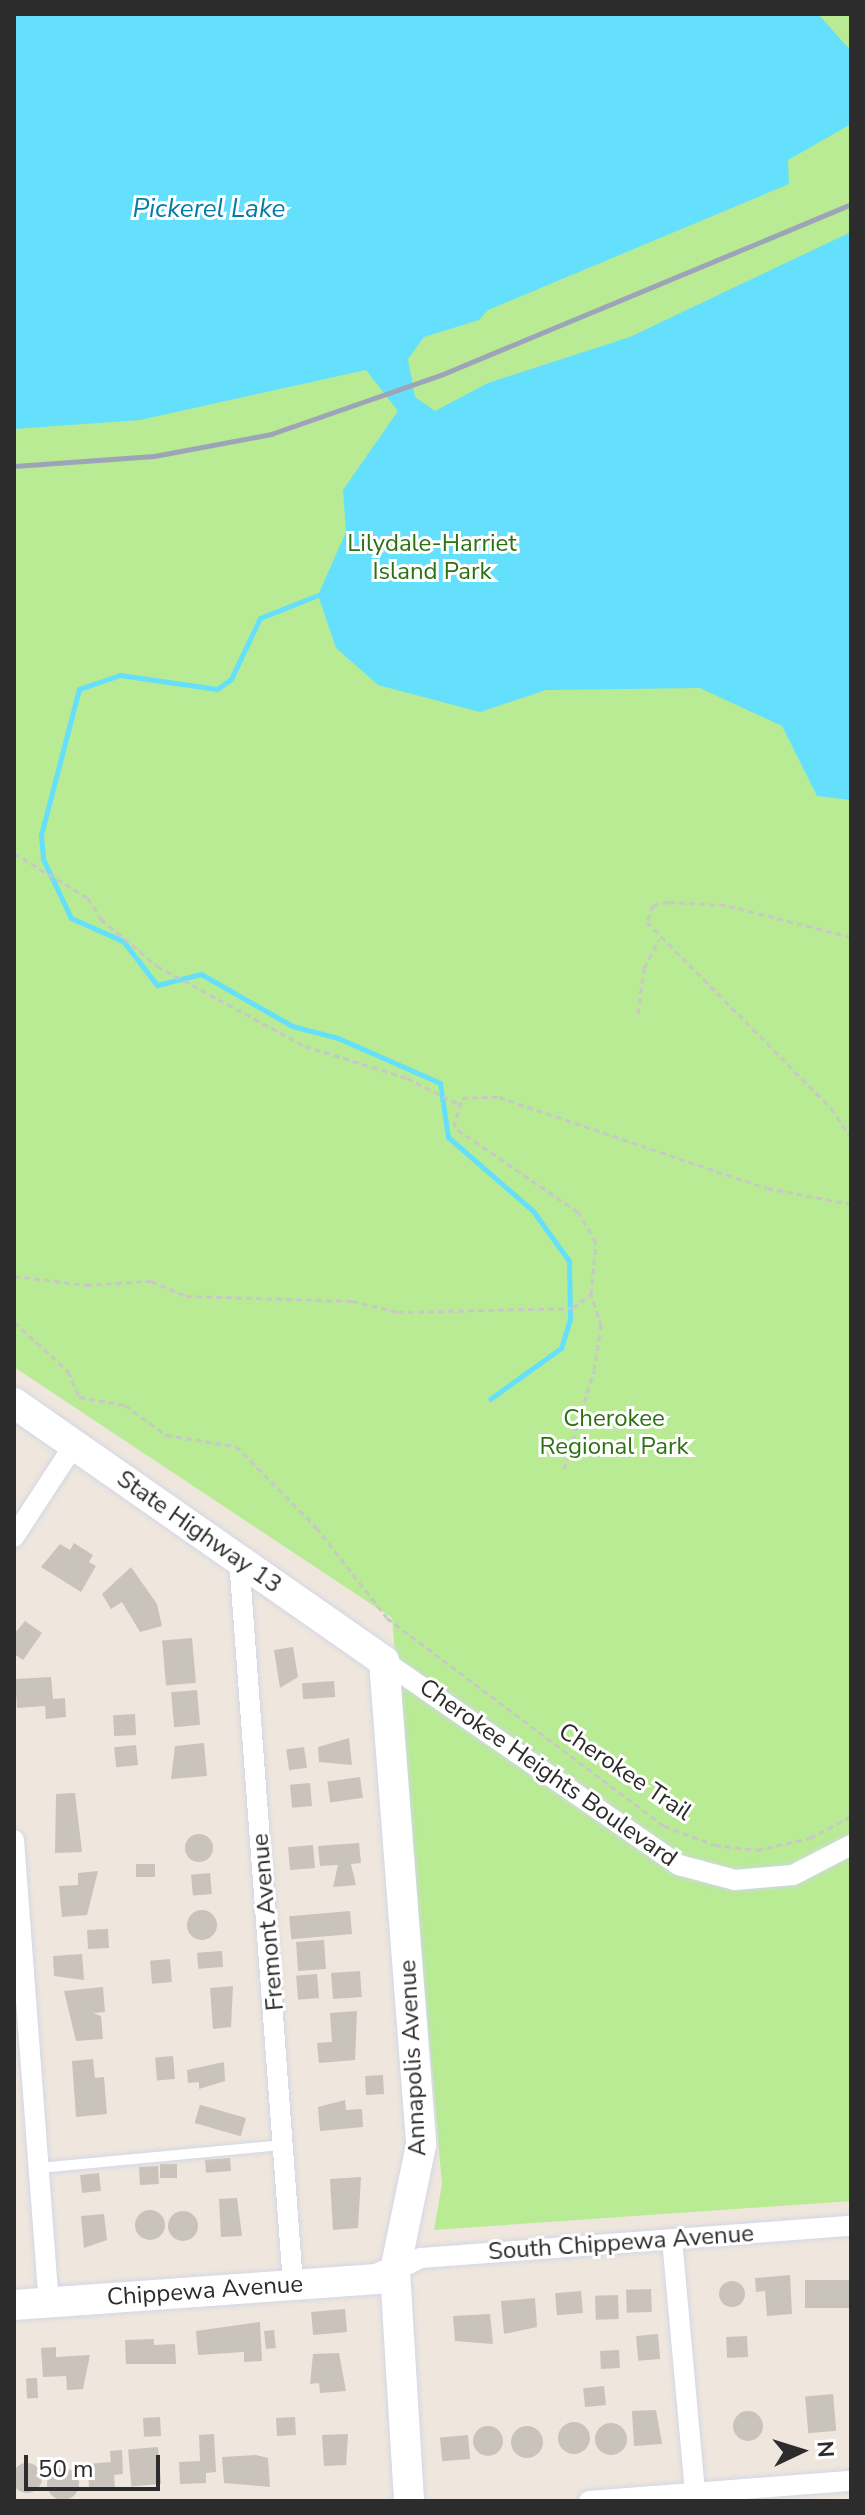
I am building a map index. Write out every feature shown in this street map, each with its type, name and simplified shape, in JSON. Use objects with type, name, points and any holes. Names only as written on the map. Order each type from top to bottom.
[{"type":"street","name":"State Highway 13","points":[[14,1403],[384,1661]]},
{"type":"street","points":[[14,1537],[74,1445]]},
{"type":"street","name":"Fremont Avenue","points":[[239,1559],[286,2145],[293,2284]]},
{"type":"street","name":"Cherokee Heights Boulevard","points":[[384,1661],[679,1865],[735,1880],[793,1875],[851,1845]]},
{"type":"street","name":"Annapolis Avenue","points":[[384,1661],[421,2145],[395,2271],[409,2501]]},
{"type":"street","points":[[14,1840],[49,2302]]},
{"type":"street","name":"South Chippewa Avenue","points":[[395,2271],[421,2258],[851,2226]]},
{"type":"street","points":[[672,2239],[695,2496]]},
{"type":"street","name":"Chippewa Avenue","points":[[14,2305],[293,2284],[395,2271]]},
{"type":"street","points":[[589,2501],[695,2496],[851,2481]]},
{"type":"lane","points":[[39,2168],[286,2145]]},
{"type":"path","points":[[14,853],[88,898],[157,966],[305,1046],[407,1078],[458,1104],[499,1097],[767,1188],[851,1204]]},
{"type":"path","points":[[851,937],[725,905],[669,902],[653,905],[647,922],[659,940],[831,1108],[851,1138]]},
{"type":"path","points":[[638,1013],[644,968],[659,940]]},
{"type":"path","points":[[458,1104],[454,1127],[578,1212],[596,1242],[591,1294],[601,1326],[594,1370],[564,1469]]},
{"type":"path","points":[[14,1276],[86,1285],[151,1281],[186,1296],[352,1301],[398,1312],[572,1308],[591,1294]]},
{"type":"path","name":"Cherokee Trail","points":[[14,1322],[68,1371],[79,1397],[125,1405],[166,1435],[236,1446],[405,1633],[605,1786],[688,1836],[740,1849],[775,1848],[851,1816]]},
{"type":"path","points":[[421,1664],[429,1653]]},
{"type":"green space","name":"Lilydale-Harriet Island Park","points":[[14,14],[851,14],[851,2201],[434,2230],[442,2184],[392,1618],[14,1367]]},
{"type":"water","name":"Pickerel Lake","points":[[14,14],[818,14],[851,51],[851,124],[788,160],[789,184],[488,310],[479,320],[424,337],[408,359],[415,397],[435,411],[488,383],[630,337],[851,232],[851,800],[817,796],[782,726],[700,688],[546,690],[480,712],[378,685],[336,648],[318,595],[346,532],[343,490],[398,411],[366,370],[140,420],[14,429]]},
{"type":"building","points":[[74,1543],[93,1555],[89,1562],[96,1566],[81,1592],[41,1567],[60,1544],[70,1550]]},
{"type":"building","points":[[131,1567],[157,1604],[162,1626],[140,1632],[122,1602],[111,1609],[102,1594]]},
{"type":"building","points":[[25,1621],[42,1633],[23,1660],[14,1654],[14,1634]]},
{"type":"building","points":[[192,1638],[196,1683],[166,1685],[162,1641]]},
{"type":"building","points":[[293,1647],[298,1677],[280,1688],[274,1650]]},
{"type":"building","points":[[51,1677],[53,1699],[65,1698],[66,1717],[46,1719],[45,1706],[17,1708],[15,1679]]},
{"type":"building","points":[[334,1681],[335,1697],[303,1699],[302,1683]]},
{"type":"building","points":[[197,1690],[200,1725],[174,1727],[171,1692]]},
{"type":"building","points":[[135,1714],[136,1735],[114,1736],[113,1715]]},
{"type":"building","points":[[349,1738],[352,1765],[319,1762],[318,1747]]},
{"type":"building","points":[[204,1743],[207,1776],[171,1779],[175,1746]]},
{"type":"building","points":[[136,1745],[138,1765],[116,1767],[114,1747]]},
{"type":"building","points":[[304,1747],[307,1768],[289,1770],[286,1750]]},
{"type":"building","points":[[360,1777],[363,1798],[330,1802],[327,1782]]},
{"type":"building","points":[[310,1783],[312,1806],[292,1808],[290,1785]]},
{"type":"building","points":[[75,1793],[82,1852],[55,1853],[56,1794]]},
{"type":"building","points":[[199,1834],[209,1838],[213,1848],[209,1858],[199,1862],[189,1858],[185,1848],[189,1838]]},
{"type":"building","points":[[359,1843],[361,1863],[351,1864],[356,1885],[333,1887],[338,1865],[320,1866],[318,1846]]},
{"type":"building","points":[[313,1845],[315,1868],[290,1870],[288,1847]]},
{"type":"building","points":[[136,1864],[155,1864],[155,1877],[136,1877]]},
{"type":"building","points":[[98,1871],[87,1915],[62,1917],[59,1886],[78,1885],[78,1873]]},
{"type":"building","points":[[210,1873],[212,1894],[193,1896],[191,1875]]},
{"type":"building","points":[[202,1910],[213,1914],[217,1925],[213,1936],[202,1940],[191,1936],[187,1925],[191,1914]]},
{"type":"building","points":[[350,1911],[352,1934],[291,1939],[289,1916]]},
{"type":"building","points":[[108,1929],[109,1948],[88,1949],[87,1930]]},
{"type":"building","points":[[324,1940],[326,1969],[298,1971],[296,1942]]},
{"type":"building","points":[[222,1951],[223,1967],[198,1969],[197,1953]]},
{"type":"building","points":[[82,1954],[84,1980],[54,1976],[53,1956]]},
{"type":"building","points":[[170,1959],[172,1982],[152,1984],[150,1961]]},
{"type":"building","points":[[360,1971],[362,1997],[333,1999],[331,1973]]},
{"type":"building","points":[[317,1974],[319,1998],[298,2000],[296,1976]]},
{"type":"building","points":[[233,1986],[231,2027],[213,2029],[210,1988]]},
{"type":"building","points":[[103,1987],[105,2012],[93,2013],[101,2016],[103,2039],[76,2041],[64,1991]]},
{"type":"building","points":[[357,2011],[355,2060],[319,2063],[317,2043],[332,2042],[330,2013]]},
{"type":"building","points":[[173,2056],[175,2079],[157,2080],[155,2058]]},
{"type":"building","points":[[93,2059],[95,2078],[104,2077],[107,2114],[76,2117],[72,2061]]},
{"type":"building","points":[[224,2062],[225,2081],[199,2089],[199,2082],[188,2083],[187,2070]]},
{"type":"building","points":[[383,2075],[384,2094],[366,2095],[365,2076]]},
{"type":"building","points":[[345,2100],[346,2110],[362,2109],[363,2127],[320,2131],[318,2107]]},
{"type":"building","points":[[200,2105],[246,2118],[241,2136],[195,2123]]},
{"type":"building","points":[[230,2158],[231,2171],[206,2173],[205,2160]]},
{"type":"building","points":[[160,2164],[177,2164],[177,2178],[160,2178]]},
{"type":"building","points":[[158,2166],[159,2184],[140,2185],[139,2167]]},
{"type":"building","points":[[99,2173],[101,2191],[82,2193],[80,2175]]},
{"type":"building","points":[[361,2177],[358,2228],[333,2230],[330,2179]]},
{"type":"building","points":[[237,2198],[242,2236],[221,2237],[219,2199]]},
{"type":"building","points":[[150,2210],[161,2214],[165,2225],[161,2236],[150,2240],[139,2236],[135,2225],[139,2214]]},
{"type":"building","points":[[183,2211],[194,2215],[198,2226],[194,2237],[183,2241],[172,2237],[168,2226],[172,2215]]},
{"type":"building","points":[[104,2214],[107,2240],[84,2248],[81,2216]]},
{"type":"building","points":[[790,2275],[792,2314],[767,2316],[765,2291],[756,2292],[755,2278]]},
{"type":"building","points":[[805,2280],[851,2280],[851,2308],[805,2308]]},
{"type":"building","points":[[732,2281],[741,2285],[745,2294],[741,2303],[732,2307],[723,2303],[719,2294],[723,2285]]},
{"type":"building","points":[[651,2289],[652,2312],[627,2313],[626,2290]]},
{"type":"building","points":[[581,2291],[583,2313],[557,2315],[555,2293]]},
{"type":"building","points":[[618,2295],[619,2319],[596,2320],[595,2296]]},
{"type":"building","points":[[535,2298],[537,2327],[504,2334],[501,2301]]},
{"type":"building","points":[[345,2309],[347,2332],[313,2335],[311,2312]]},
{"type":"building","points":[[490,2314],[493,2344],[455,2341],[453,2316]]},
{"type":"building","points":[[260,2322],[262,2361],[244,2362],[244,2352],[198,2355],[196,2331]]},
{"type":"building","points":[[274,2330],[276,2348],[266,2349],[264,2331]]},
{"type":"building","points":[[658,2334],[660,2359],[638,2361],[636,2336]]},
{"type":"building","points":[[747,2336],[748,2357],[727,2358],[726,2337]]},
{"type":"building","points":[[154,2339],[154,2345],[175,2344],[176,2364],[126,2364],[125,2340]]},
{"type":"building","points":[[56,2347],[56,2357],[90,2355],[83,2389],[67,2390],[66,2376],[43,2377],[41,2348]]},
{"type":"building","points":[[619,2350],[620,2368],[601,2369],[600,2351]]},
{"type":"building","points":[[339,2353],[346,2391],[320,2393],[319,2383],[310,2384],[313,2354]]},
{"type":"building","points":[[37,2378],[38,2398],[27,2399],[26,2379]]},
{"type":"building","points":[[604,2386],[606,2405],[585,2407],[583,2388]]},
{"type":"building","points":[[833,2394],[836,2431],[808,2433],[805,2396]]},
{"type":"building","points":[[656,2410],[662,2444],[634,2446],[632,2411]]},
{"type":"building","points":[[748,2411],[759,2415],[763,2426],[759,2437],[748,2441],[737,2437],[733,2426],[737,2415]]},
{"type":"building","points":[[160,2417],[161,2436],[144,2437],[143,2418]]},
{"type":"building","points":[[295,2417],[296,2435],[277,2436],[276,2418]]},
{"type":"building","points":[[574,2422],[585,2427],[590,2438],[585,2449],[574,2454],[563,2449],[558,2438],[563,2427]]},
{"type":"building","points":[[611,2423],[622,2428],[627,2439],[622,2450],[611,2455],[600,2450],[595,2439],[600,2428]]},
{"type":"building","points":[[488,2426],[499,2430],[503,2441],[499,2452],[488,2456],[477,2452],[473,2441],[477,2430]]},
{"type":"building","points":[[527,2426],[538,2431],[543,2442],[538,2453],[527,2458],[516,2453],[511,2442],[516,2431]]},
{"type":"building","points":[[214,2434],[216,2472],[206,2473],[206,2483],[180,2484],[179,2462],[200,2461],[199,2435]]},
{"type":"building","points":[[348,2434],[346,2465],[324,2466],[322,2435]]},
{"type":"building","points":[[468,2435],[470,2459],[442,2461],[440,2437]]},
{"type":"building","points":[[158,2447],[161,2484],[131,2486],[128,2450]]},
{"type":"building","points":[[122,2450],[123,2474],[114,2475],[115,2487],[89,2489],[88,2464],[111,2462],[110,2451]]},
{"type":"building","points":[[256,2455],[268,2458],[270,2487],[224,2483],[222,2457]]},
{"type":"building","points":[[27,2463],[38,2467],[42,2478],[38,2489],[27,2493],[16,2489],[12,2478],[16,2467]]},
{"type":"building","points":[[63,2468],[75,2472],[79,2484],[75,2496],[63,2500],[51,2496],[47,2484],[51,2472]]},
{"type":"waterway","points":[[318,595],[260,618],[231,679],[217,689],[120,675],[79,689],[41,835],[43,859],[71,918],[123,941],[157,985],[201,974],[292,1026],[338,1038],[440,1083],[448,1137],[533,1211],[569,1261],[570,1319],[561,1348],[490,1399]]},
{"type":"railway","points":[[14,466],[154,456],[271,434],[443,374],[851,204]]},
{"type":"park label","name":"Cherokee Regional Park","points":[[614,1433]]}]
